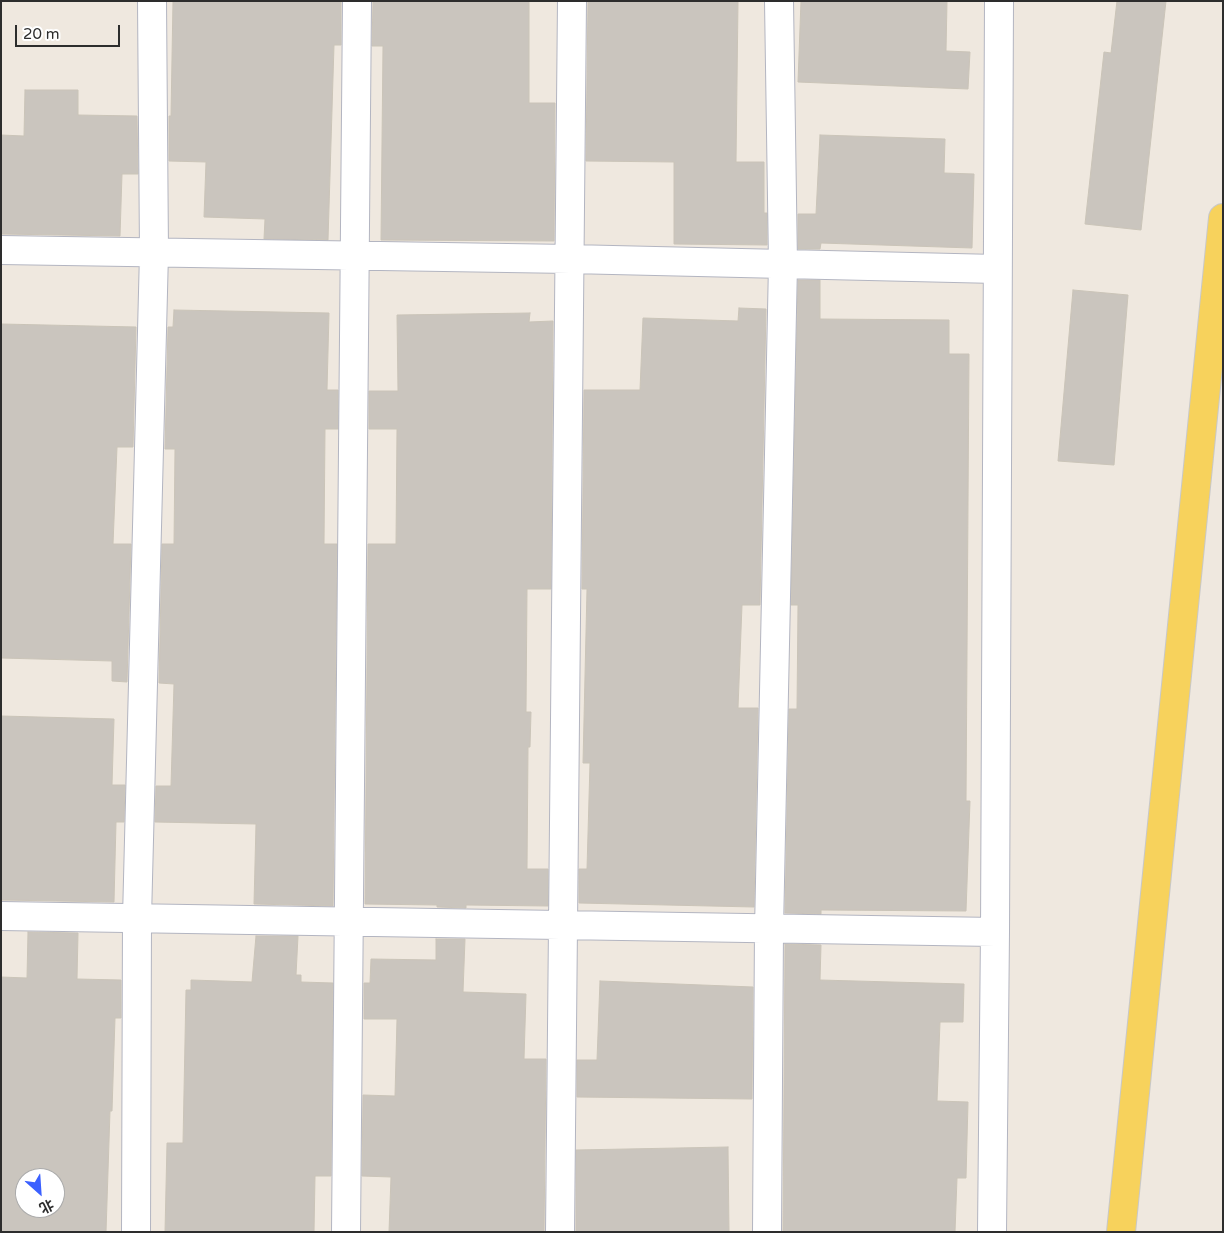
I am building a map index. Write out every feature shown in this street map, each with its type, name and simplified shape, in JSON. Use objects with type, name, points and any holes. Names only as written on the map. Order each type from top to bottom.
[{"type":"main road","points":[[1121,1232],[1223,218]]},
{"type":"lane","points":[[136,1232],[137,918],[154,252],[152,1]]},
{"type":"lane","points":[[346,1232],[347,922],[357,1]]},
{"type":"lane","points":[[560,1232],[572,1]]},
{"type":"lane","points":[[767,1232],[769,928],[783,264],[779,1]]},
{"type":"lane","points":[[992,1232],[999,1]]},
{"type":"lane","points":[[1,250],[570,259],[997,269]]},
{"type":"lane","points":[[1,916],[995,932]]},
{"type":"building","points":[[173,1],[341,1],[341,45],[334,45],[328,240],[264,239],[265,219],[204,217],[206,162],[169,161]]},
{"type":"building","points":[[373,1],[529,1],[529,103],[555,103],[554,241],[381,240],[383,46],[372,46]]},
{"type":"building","points":[[588,1],[738,1],[736,162],[764,162],[764,213],[767,213],[767,245],[674,244],[674,162],[586,161]]},
{"type":"building","points":[[801,1],[947,1],[946,51],[970,52],[968,89],[798,82]]},
{"type":"building","points":[[1117,1],[1166,1],[1141,230],[1085,224],[1104,52],[1111,53]]},
{"type":"building","points":[[25,90],[78,90],[78,115],[137,116],[138,174],[122,174],[120,236],[1,234],[1,135],[24,136]]},
{"type":"building","points":[[820,135],[945,139],[944,173],[974,174],[972,248],[821,243],[820,249],[798,249],[798,214],[816,214]]},
{"type":"building","points":[[798,280],[820,280],[820,319],[949,320],[949,354],[969,354],[966,801],[970,801],[966,911],[821,910],[821,914],[785,913],[789,709],[797,709],[798,605],[791,605]]},
{"type":"building","points":[[1073,290],[1128,295],[1114,465],[1058,461]]},
{"type":"building","points":[[739,308],[766,309],[760,605],[742,605],[738,708],[758,708],[754,907],[579,903],[579,869],[587,869],[590,763],[583,763],[587,589],[582,589],[584,390],[640,390],[643,318],[738,321]]},
{"type":"building","points":[[174,310],[329,313],[327,390],[338,390],[338,429],[325,429],[324,544],[337,544],[333,906],[254,904],[256,824],[155,822],[156,786],[171,786],[174,684],[159,683],[162,544],[174,544],[175,449],[165,449],[168,327],[173,327]]},
{"type":"building","points":[[530,313],[529,322],[553,321],[551,589],[527,589],[526,712],[531,712],[530,747],[528,747],[527,869],[548,869],[548,906],[466,905],[466,908],[437,907],[437,905],[365,904],[368,544],[396,544],[397,429],[369,429],[369,391],[398,391],[397,315]]},
{"type":"building","points":[[1,324],[136,327],[133,447],[117,447],[113,544],[131,544],[127,682],[112,681],[112,661],[1,658]]},
{"type":"building","points":[[1,716],[114,719],[112,785],[125,785],[124,822],[116,822],[114,902],[1,900]]},
{"type":"building","points":[[28,932],[78,933],[77,979],[121,980],[121,1018],[115,1018],[106,1232],[1,1232],[1,977],[27,978]]},
{"type":"building","points":[[256,936],[298,936],[296,975],[301,975],[301,982],[333,983],[331,1176],[315,1176],[314,1232],[165,1232],[167,1143],[183,1143],[186,990],[191,990],[191,980],[252,982]]},
{"type":"building","points":[[436,939],[465,939],[463,992],[526,994],[524,1059],[546,1059],[544,1232],[389,1232],[391,1177],[362,1176],[363,1095],[395,1096],[397,1019],[364,1019],[364,983],[370,983],[371,959],[436,960]]},
{"type":"building","points":[[785,944],[821,945],[820,980],[964,984],[963,1022],[940,1022],[937,1101],[968,1102],[966,1178],[957,1178],[955,1232],[783,1232]]},
{"type":"building","points":[[600,981],[753,987],[752,1099],[577,1097],[577,1060],[597,1060]]},
{"type":"building","points":[[728,1147],[729,1232],[576,1232],[576,1150]]}]
